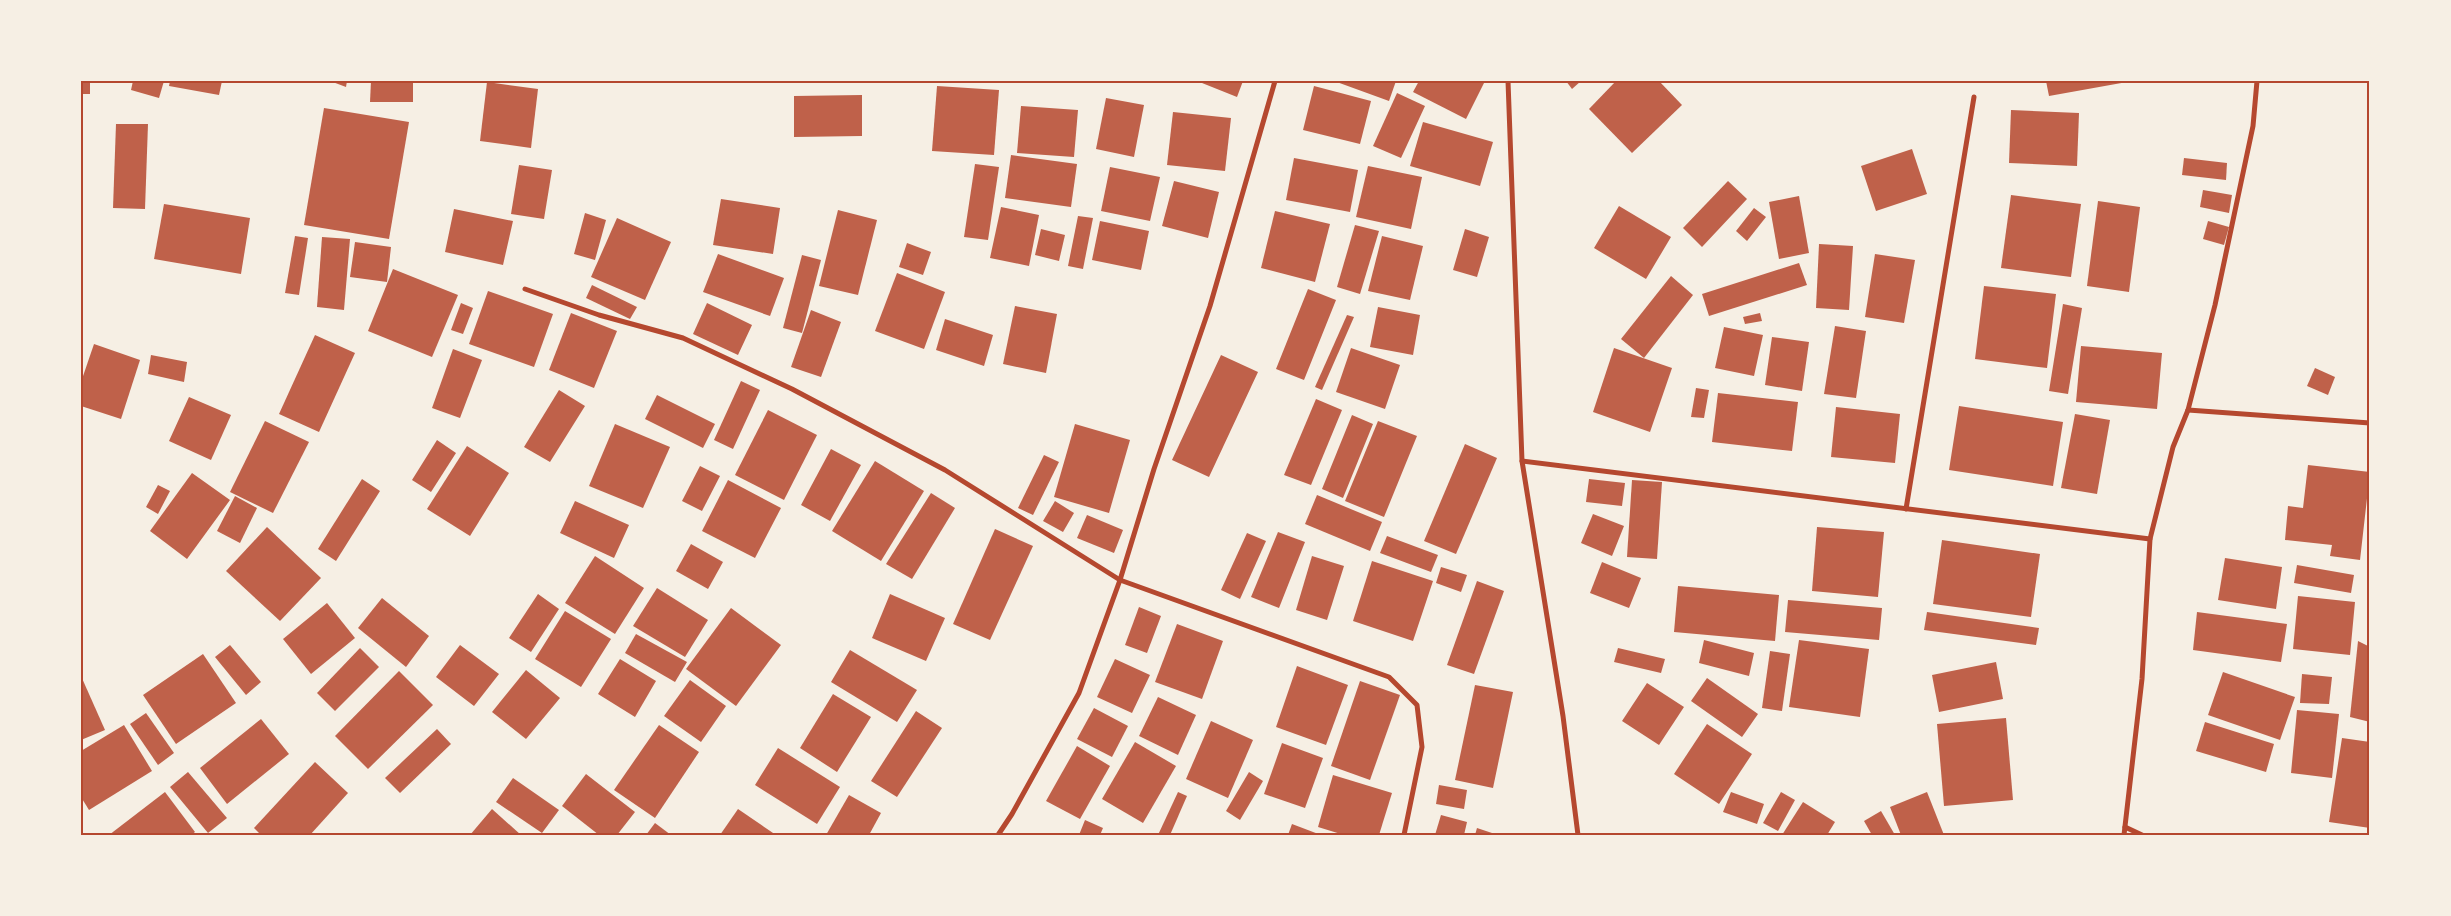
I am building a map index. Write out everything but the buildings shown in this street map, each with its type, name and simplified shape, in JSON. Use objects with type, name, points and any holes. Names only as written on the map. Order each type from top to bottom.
[{"type":"street","points":[[998,835],[1012,814],[1079,694],[1120,580],[1154,470],[1210,306],[1275,81]]},
{"type":"street","points":[[1508,81],[1522,461],[1563,716],[1578,835]]},
{"type":"street","points":[[2124,835],[2142,679],[2150,540],[2173,447],[2188,410],[2219,287],[2252,126],[2258,81]]},
{"type":"street","points":[[1906,509],[1974,97]]},
{"type":"street","points":[[525,289],[599,314],[683,338],[792,389],[945,470],[1120,580],[1389,677],[1417,705],[1422,747],[1404,835]]},
{"type":"street","points":[[2188,410],[2370,423]]},
{"type":"street","points":[[1522,461],[2150,540]]},
{"type":"street","points":[[2125,827],[2142,835]]}]
